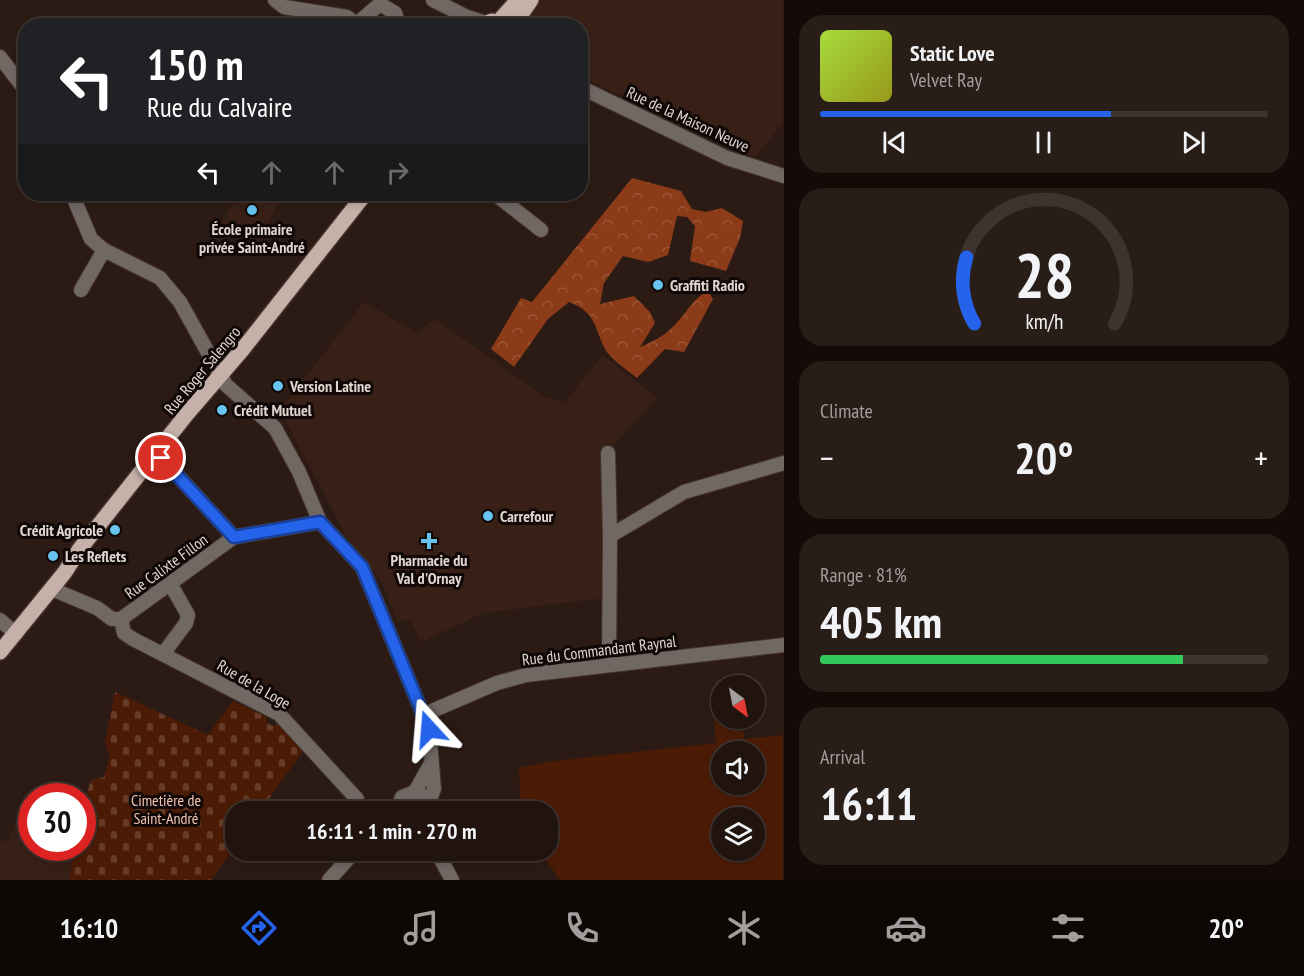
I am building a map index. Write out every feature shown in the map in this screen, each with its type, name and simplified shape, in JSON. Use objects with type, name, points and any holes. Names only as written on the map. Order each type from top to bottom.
[{"type":"main road","points":[[502,18],[518,0]]},
{"type":"main road","points":[[505,18],[531,0]]},
{"type":"main road","name":"Rue Roger Salengro","points":[[0,652],[359,201]]},
{"type":"street","points":[[275,0],[284,7],[349,18]]},
{"type":"street","points":[[435,1],[480,18]]},
{"type":"street","points":[[435,1],[452,18]]},
{"type":"street","points":[[362,18],[380,2],[395,14],[396,18]]},
{"type":"street","points":[[0,57],[18,81]]},
{"type":"street","name":"Rue de la Maison Neuve","points":[[588,91],[727,158],[783,176]]},
{"type":"street","points":[[75,201],[88,234],[104,250],[151,272],[168,285],[180,302],[226,385],[275,428],[299,471],[320,522],[362,567],[425,714],[429,729],[430,765],[434,789],[431,801]]},
{"type":"street","points":[[504,201],[542,230]]},
{"type":"street","points":[[81,290],[104,250]]},
{"type":"street","points":[[157,453],[234,537],[320,522]]},
{"type":"street","points":[[608,453],[609,664]]},
{"type":"street","points":[[610,536],[684,492],[783,463]]},
{"type":"street","name":"Rue Calixte Fillon","points":[[52,589],[97,608],[112,619],[121,619],[171,585],[234,537]]},
{"type":"street","points":[[163,654],[186,623],[188,615],[171,585]]},
{"type":"street","name":"Rue de la Loge","points":[[121,619],[124,633],[279,714],[357,799]]},
{"type":"street","points":[[0,620],[16,634]]},
{"type":"street","name":"Rue du Commandant Raynal","points":[[425,714],[497,683],[526,675],[783,645]]},
{"type":"street","points":[[415,792],[430,765]]},
{"type":"street","points":[[401,801],[406,794],[415,792],[424,795],[427,801]]},
{"type":"street","points":[[329,880],[346,861]]},
{"type":"street","points":[[442,861],[452,880]]},
{"type":"shaded area","points":[[506,0],[783,0],[783,123],[755,157],[588,80],[588,18],[510,18],[502,5]]},
{"type":"shaded area","name":"École primaire privée Saint-André","points":[[233,201],[280,201],[255,247],[220,226]]},
{"type":"shaded area","points":[[364,302],[417,333],[435,319],[544,396],[564,403],[603,355],[657,398],[604,455],[605,598],[484,613],[421,642],[410,619],[398,623],[382,582],[346,536],[280,410]]},
{"type":"shaded area","points":[[18,816],[18,861],[73,861],[69,880],[0,880],[0,840],[8,842]]},
{"type":"green space","points":[[632,178],[681,191],[692,209],[706,212],[722,208],[743,221],[740,238],[726,271],[690,261],[695,226],[687,217],[677,216],[668,255],[648,262],[623,256],[604,283],[600,304],[634,296],[650,312],[655,323],[640,347],[666,333],[695,300],[708,291],[713,299],[684,352],[665,349],[637,378],[608,353],[589,315],[569,302],[548,319],[514,367],[491,349],[521,298],[532,302]]},
{"type":"green space","name":"Cimetière de Saint-André","points":[[115,692],[208,735],[233,701],[266,717],[267,723],[273,726],[279,723],[305,748],[267,801],[225,801],[225,860],[211,880],[69,880],[73,861],[96,861],[96,783],[90,783],[91,780],[104,777],[110,757],[105,742]]},
{"type":"green space","points":[[715,729],[742,729],[744,739],[783,735],[783,880],[560,880],[547,861],[558,861],[558,801],[521,801],[519,768],[546,762],[711,744],[711,795],[765,795],[765,741],[716,741]]},
{"type":"place","name":"École primaire privée Saint-André","points":[[252,210]]},
{"type":"place","name":"Graffiti Radio","points":[[658,285]]},
{"type":"place","name":"Version Latine","points":[[278,386]]},
{"type":"place","name":"Crédit Mutuel","points":[[222,410]]},
{"type":"place","name":"Carrefour","points":[[488,516]]},
{"type":"place","name":"Crédit Agricole","points":[[115,530]]},
{"type":"place","name":"Pharmacie du Val d'Ornay","points":[[429,541]]},
{"type":"place","name":"Les Reflets","points":[[53,556]]},
{"type":"route","points":[[161,458],[234,537],[320,522],[339,541],[362,567],[425,714],[429,729]]}]
